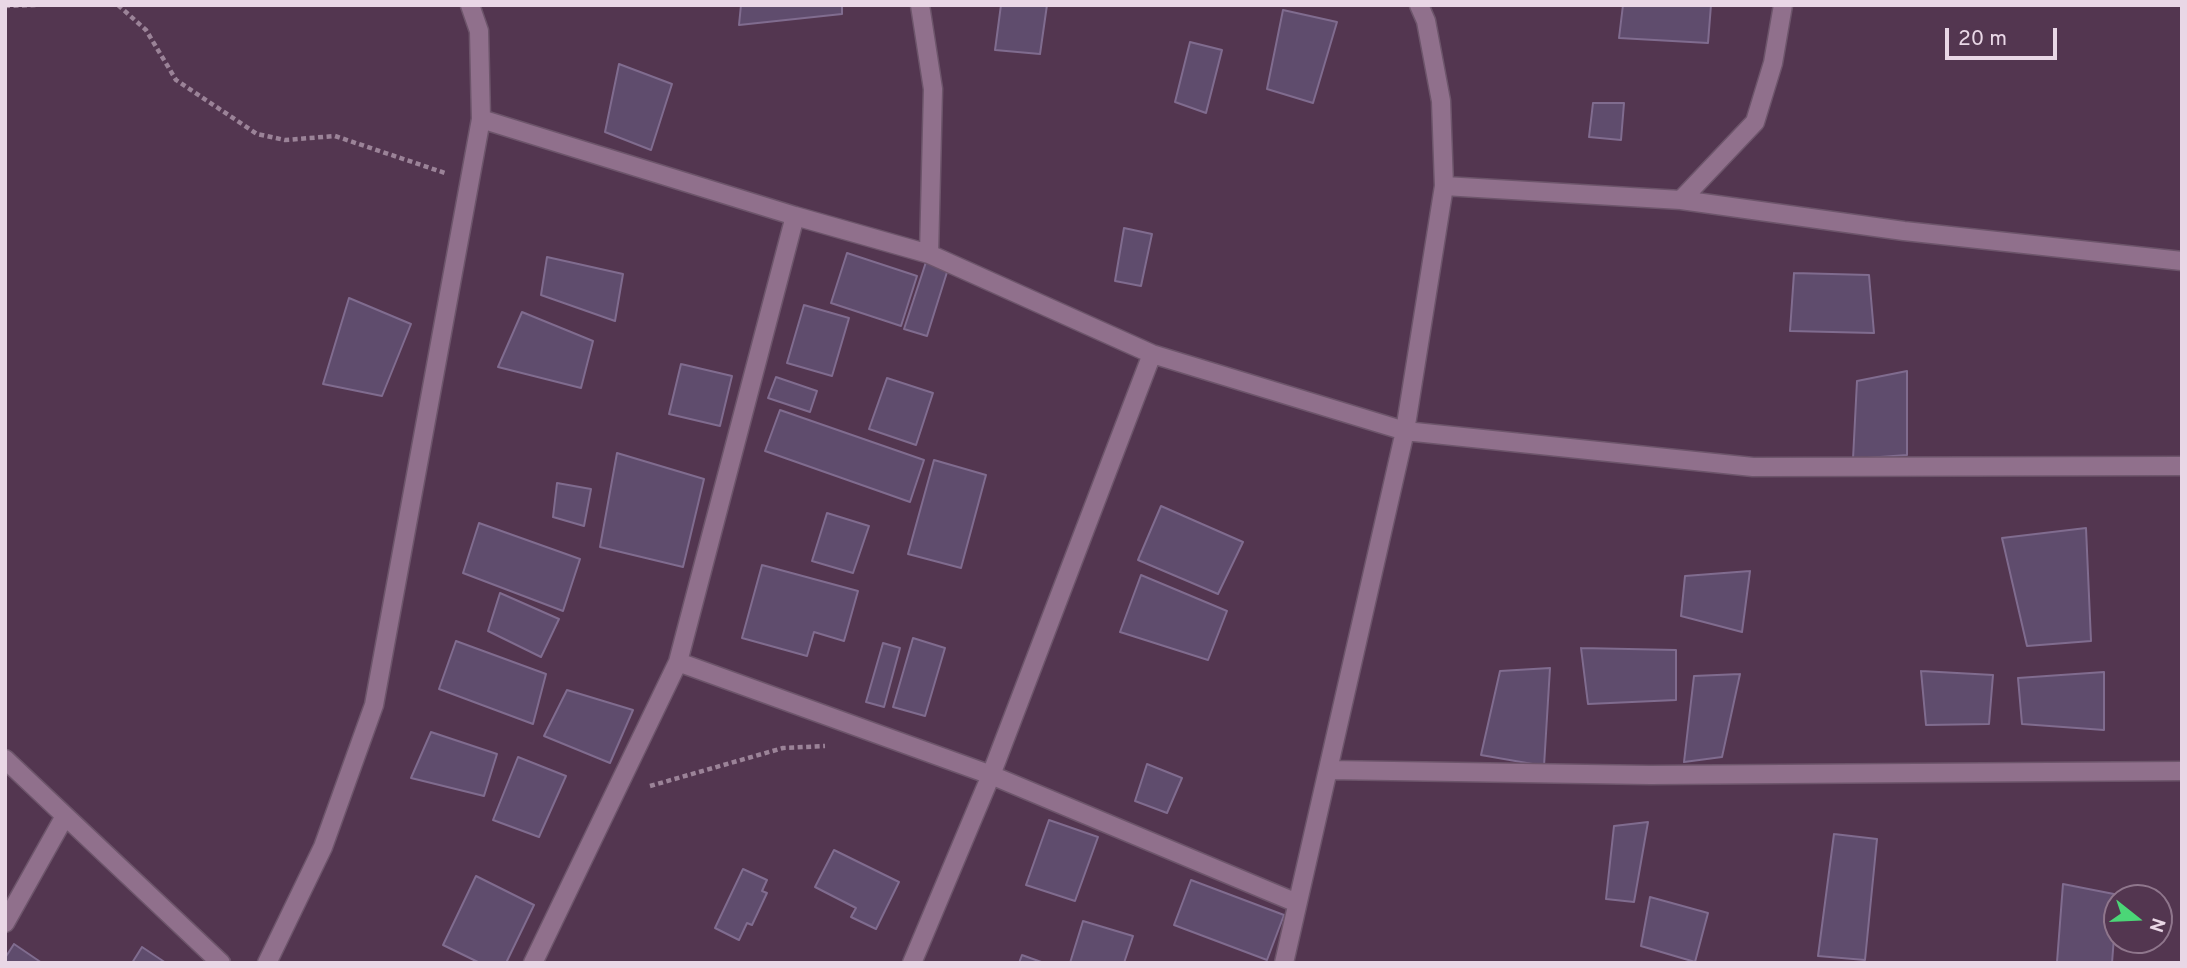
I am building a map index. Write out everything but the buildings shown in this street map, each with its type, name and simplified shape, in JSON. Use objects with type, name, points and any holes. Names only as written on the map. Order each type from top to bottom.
[{"type":"street","points":[[267,963],[323,847],[374,705],[481,119],[479,31],[470,5]]},
{"type":"street","points":[[920,5],[933,89],[929,254]]},
{"type":"street","points":[[1284,963],[1405,431],[1444,186],[1441,101],[1426,21],[1419,5]]},
{"type":"street","points":[[1681,200],[1755,122],[1773,63],[1783,5]]},
{"type":"street","points":[[481,119],[795,216],[929,254],[1152,354],[1405,431],[1753,467],[2182,466]]},
{"type":"street","points":[[1444,186],[1681,200],[1904,231],[2182,261]]},
{"type":"street","points":[[533,963],[616,796],[678,662],[795,216]]},
{"type":"street","points":[[912,963],[992,775],[1152,354]]},
{"type":"street","points":[[678,662],[992,775],[1297,902]]},
{"type":"street","points":[[5,759],[221,963]]},
{"type":"street","points":[[1328,770],[1650,775],[2182,771]]},
{"type":"street","points":[[5,923],[65,816]]},
{"type":"path","points":[[5,6],[37,5]]},
{"type":"path","points":[[118,5],[146,30],[176,80],[257,134],[285,140],[335,136],[470,182]]},
{"type":"path","points":[[616,796],[783,748],[834,745]]}]
